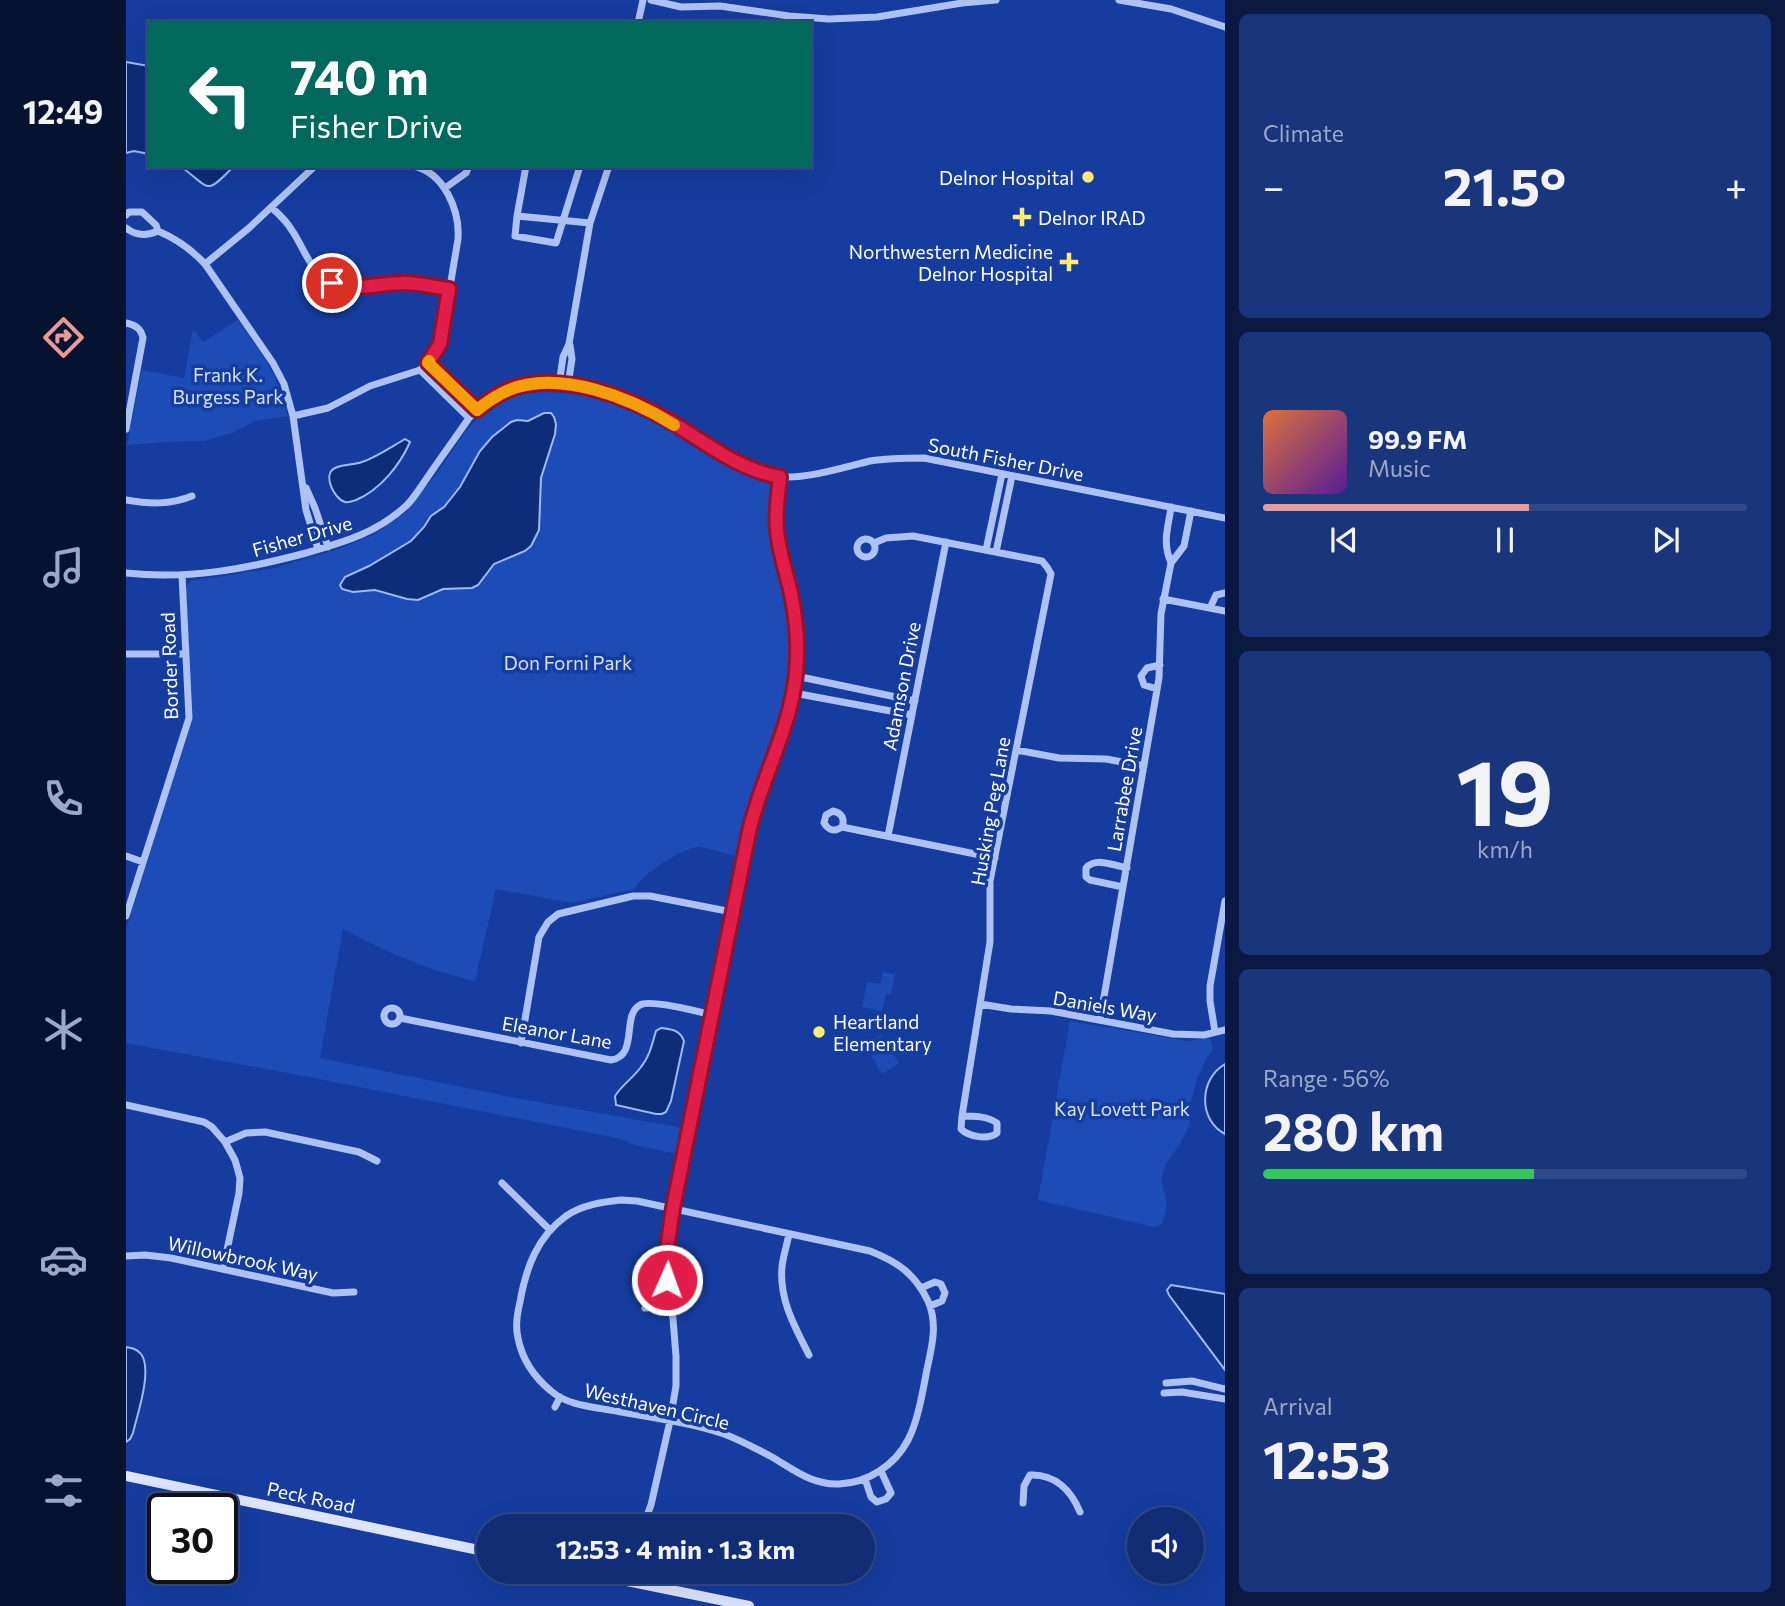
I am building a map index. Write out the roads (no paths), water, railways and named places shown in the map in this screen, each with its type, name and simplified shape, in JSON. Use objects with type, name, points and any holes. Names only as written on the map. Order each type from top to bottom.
[{"type":"main road","name":"Peck Road","points":[[126,1476],[476,1549]]},
{"type":"main road","points":[[655,1584],[748,1606]]},
{"type":"street","points":[[638,21],[643,0]]},
{"type":"street","points":[[651,0],[681,7],[720,6],[829,19],[877,17],[996,0]]},
{"type":"street","points":[[702,0],[720,6]]},
{"type":"street","points":[[1119,0],[1171,9],[1225,27]]},
{"type":"street","points":[[205,264],[272,208],[313,168]]},
{"type":"street","points":[[293,416],[328,408],[370,386],[420,370],[440,344],[458,231],[445,188],[440,181],[421,168]]},
{"type":"street","points":[[429,173],[435,168]]},
{"type":"street","points":[[445,188],[466,173],[468,168]]},
{"type":"street","points":[[526,168],[515,236],[556,243],[579,168]]},
{"type":"street","points":[[559,384],[563,357],[569,344],[590,223],[608,168]]},
{"type":"street","points":[[272,208],[292,229],[316,270],[332,283],[362,288],[412,283],[449,289]]},
{"type":"street","points":[[126,215],[130,212],[142,212],[158,230],[183,242],[205,264],[273,363],[284,384],[293,416],[306,510],[318,549]]},
{"type":"street","points":[[517,216],[590,223]]},
{"type":"street","points":[[126,228],[138,234],[151,234],[158,230]]},
{"type":"street","points":[[126,323],[136,326],[143,338],[126,429]]},
{"type":"street","points":[[568,385],[572,359],[569,344]]},
{"type":"street","points":[[428,363],[477,410]]},
{"type":"street","points":[[420,370],[469,418]]},
{"type":"street","name":"Fisher Drive","points":[[126,573],[181,575],[250,568],[358,537],[388,520],[408,504],[477,410],[492,398],[511,389],[537,383],[568,385],[639,405],[735,462],[758,472],[780,477]]},
{"type":"street","name":"South Fisher Drive","points":[[780,477],[813,474],[873,461],[924,458],[1225,518]]},
{"type":"street","points":[[986,550],[1002,474]]},
{"type":"street","points":[[996,552],[1012,476]]},
{"type":"street","points":[[648,1514],[676,1386],[676,1356],[667,1280],[668,1242],[673,1208],[753,816],[784,732],[794,693],[797,638],[795,616],[776,521],[780,477]]},
{"type":"street","points":[[302,480],[328,547]]},
{"type":"street","points":[[126,500],[169,503],[192,496]]},
{"type":"street","name":"Larrabee Drive","points":[[1171,507],[1165,543],[1171,563]]},
{"type":"street","name":"Larrabee Drive","points":[[1100,1020],[1157,689],[1163,600],[1171,563],[1184,546],[1191,511]]},
{"type":"street","name":"Husking Peg Lane","points":[[874,543],[886,538],[913,536],[1042,561],[1051,574],[990,887],[990,942],[962,1116]]},
{"type":"street","name":"Adamson Drive","points":[[888,836],[946,542]]},
{"type":"street","name":"Border Road","points":[[126,916],[189,718],[181,575]]},
{"type":"street","points":[[1210,608],[1216,595],[1225,593]]},
{"type":"street","points":[[1163,600],[1225,611]]},
{"type":"street","points":[[126,654],[185,654]]},
{"type":"street","points":[[1157,689],[1144,685],[1141,676],[1147,668],[1160,665]]},
{"type":"street","points":[[796,676],[915,701]]},
{"type":"street","points":[[794,693],[912,715]]},
{"type":"street","points":[[1016,750],[1059,758],[1105,759],[1144,766]]},
{"type":"street","points":[[842,827],[995,858]]},
{"type":"street","points":[[126,856],[143,862]]},
{"type":"street","points":[[1123,887],[1090,880],[1086,877],[1086,868],[1097,862],[1127,868]]},
{"type":"street","points":[[521,1043],[539,937],[544,926],[553,917],[639,895],[732,912]]},
{"type":"street","points":[[1216,1032],[1210,986],[1225,901]]},
{"type":"street","name":"Eleanor Lane","points":[[400,1018],[616,1060],[625,1050],[632,1016],[640,1005],[652,1003],[712,1015]]},
{"type":"street","name":"Daniels Way","points":[[980,1004],[1051,1012],[1173,1034],[1194,1035],[1225,1030]]},
{"type":"street","points":[[126,1105],[204,1122],[225,1142],[238,1168],[240,1186],[223,1269]]},
{"type":"street","points":[[962,1116],[992,1120],[997,1124],[997,1133],[989,1137],[966,1134],[961,1129],[962,1116]]},
{"type":"street","points":[[225,1142],[246,1133],[265,1132],[359,1152],[377,1161]]},
{"type":"street","points":[[502,1183],[550,1230]]},
{"type":"street","name":"Westhaven Circle","points":[[605,1201],[637,1201],[870,1251],[889,1259],[907,1271],[921,1288],[930,1306],[933,1320],[933,1339],[921,1400],[909,1439],[899,1454],[881,1471],[864,1479],[841,1484],[818,1482],[724,1434],[570,1402],[553,1393],[527,1365],[517,1337],[516,1321],[524,1277],[531,1258],[550,1230],[568,1214],[585,1206],[605,1201]]},
{"type":"street","points":[[789,1234],[782,1266],[782,1291],[788,1312],[809,1355]]},
{"type":"street","name":"Willowbrook Way","points":[[126,1256],[156,1256],[333,1293],[354,1292]]},
{"type":"street","name":"Westhaven Circle","points":[[921,1288],[935,1282],[941,1284],[945,1293],[942,1301],[930,1306]]},
{"type":"street","points":[[645,1308],[671,1307]]},
{"type":"street","points":[[1167,1383],[1192,1381],[1225,1389]]},
{"type":"street","points":[[1164,1393],[1182,1392],[1225,1399]]},
{"type":"street","points":[[555,1407],[560,1397]]},
{"type":"street","points":[[864,1479],[871,1497],[877,1502],[886,1499],[891,1493],[881,1471]]},
{"type":"street","points":[[1023,1503],[1024,1486],[1030,1475],[1040,1475],[1067,1488],[1080,1512]]},
{"type":"street","points":[[651,1505],[651,1514]]},
{"type":"place","name":"Delnor Hospital","points":[[1088,177]]},
{"type":"place","name":"Delnor IRAD","points":[[1022,217]]},
{"type":"place","name":"Northwestern Medicine Delnor Hospital","points":[[1069,262]]},
{"type":"place","name":"Heartland Elementary","points":[[819,1032]]},
{"type":"park label","name":"Frank K. Burgess Park","points":[[228,385]]},
{"type":"park label","name":"Don Forni Park","points":[[568,662]]},
{"type":"park label","name":"Kay Lovett Park","points":[[1122,1108]]}]
